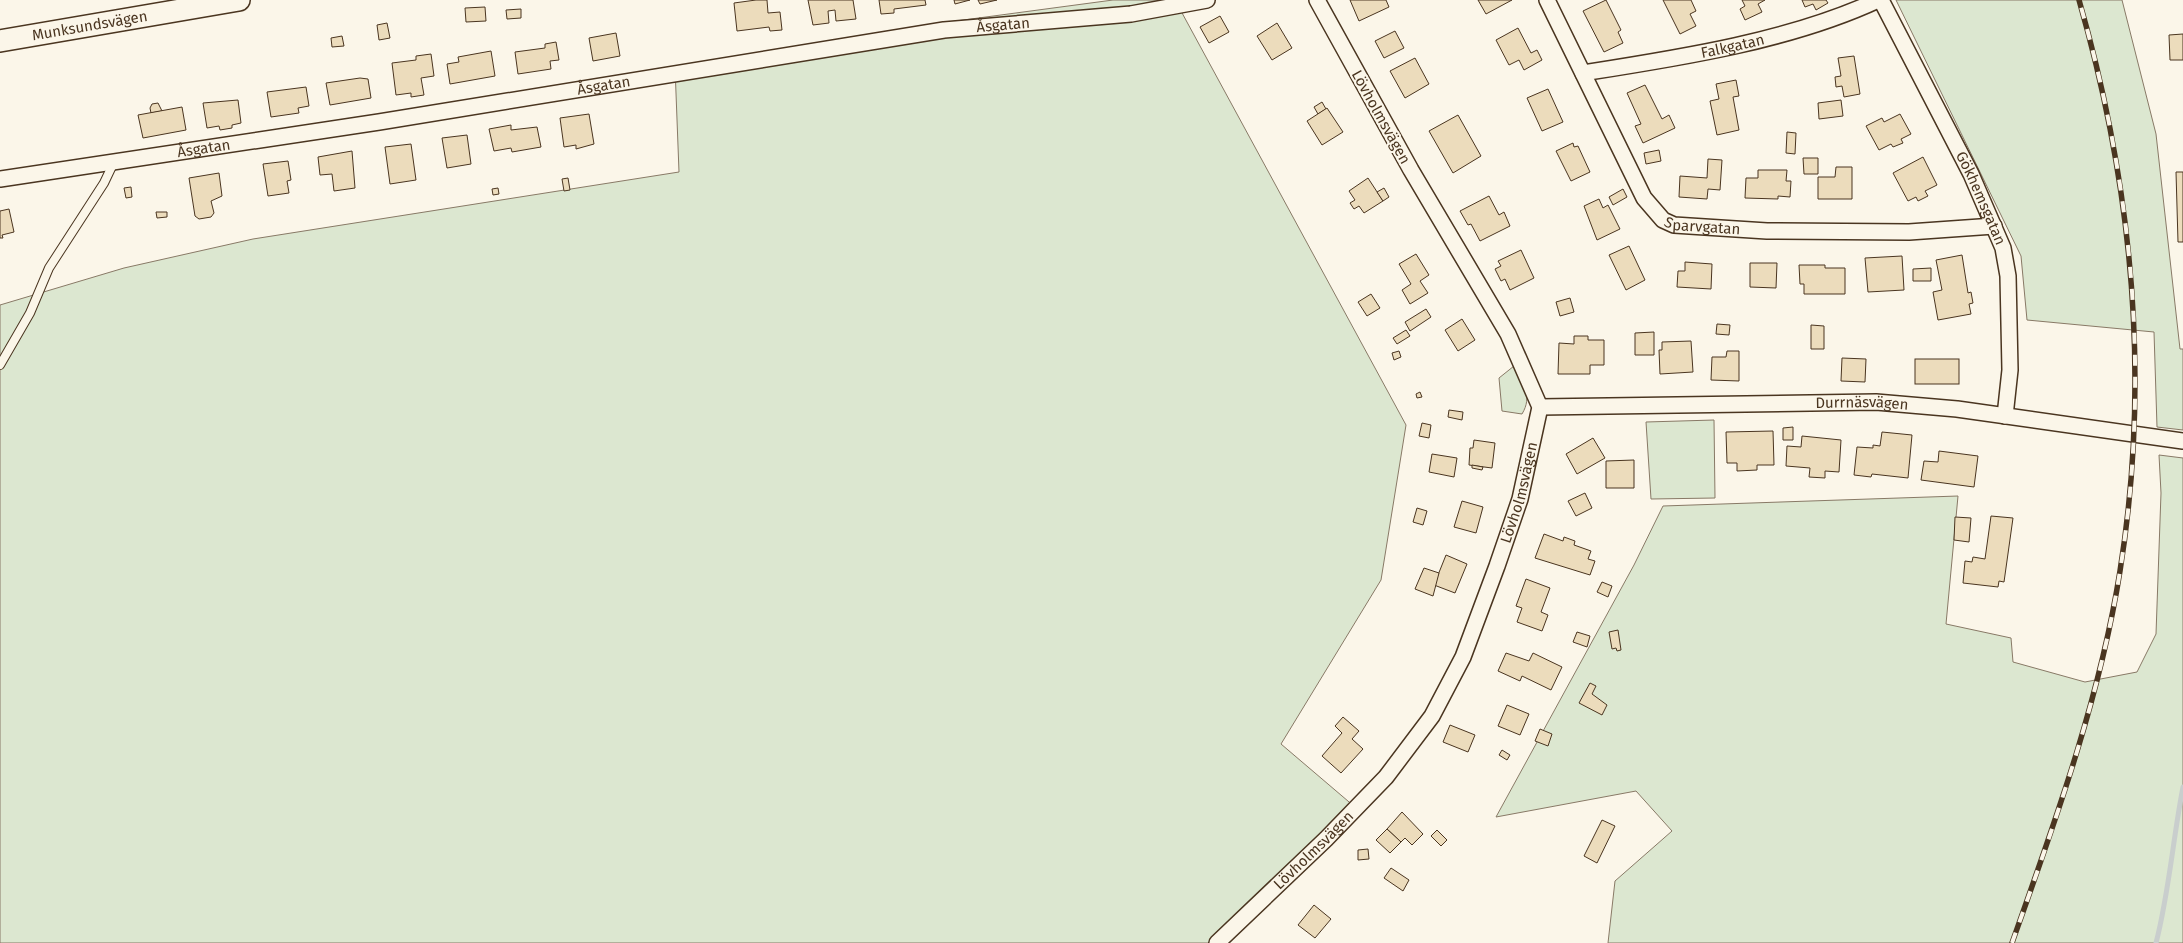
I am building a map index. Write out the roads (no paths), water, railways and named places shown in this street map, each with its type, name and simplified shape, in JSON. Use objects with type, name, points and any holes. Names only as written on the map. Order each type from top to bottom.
[{"type":"street","name":"Munksundsvägen","points":[[0,41],[239,0]]},
{"type":"street","name":"Åsgatan","points":[[0,179],[379,122],[944,30],[1058,18],[1131,14],[1208,0]]},
{"type":"street","name":"Lövholmsvägen","points":[[1218,943],[1386,778],[1432,716],[1463,657],[1497,566],[1520,499],[1540,407],[1508,334],[1411,170],[1317,0]]},
{"type":"street","name":"Sparvgatan","points":[[1546,0],[1644,198],[1663,220],[1674,225],[1767,231],[1909,232],[1994,226]]},
{"type":"street","name":"Falkgatan","points":[[1583,73],[1666,60],[1776,35],[1853,12],[1880,0]]},
{"type":"street","name":"Gökhemsgatan","points":[[1880,0],[1971,174],[2003,248],[2008,276],[2010,370],[2005,416]]},
{"type":"street","name":"Durrnäsvägen","points":[[1540,407],[1876,402],[2005,416],[2183,441]]},
{"type":"lane","points":[[0,365],[30,313],[49,268],[104,183],[114,162]]},
{"type":"waterway","points":[[2156,943],[2183,787]]},
{"type":"railway","points":[[2012,943],[2060,806],[2101,666],[2120,571],[2129,498],[2134,426],[2135,355],[2131,283],[2124,212],[2113,141],[2098,71],[2079,0]]}]
